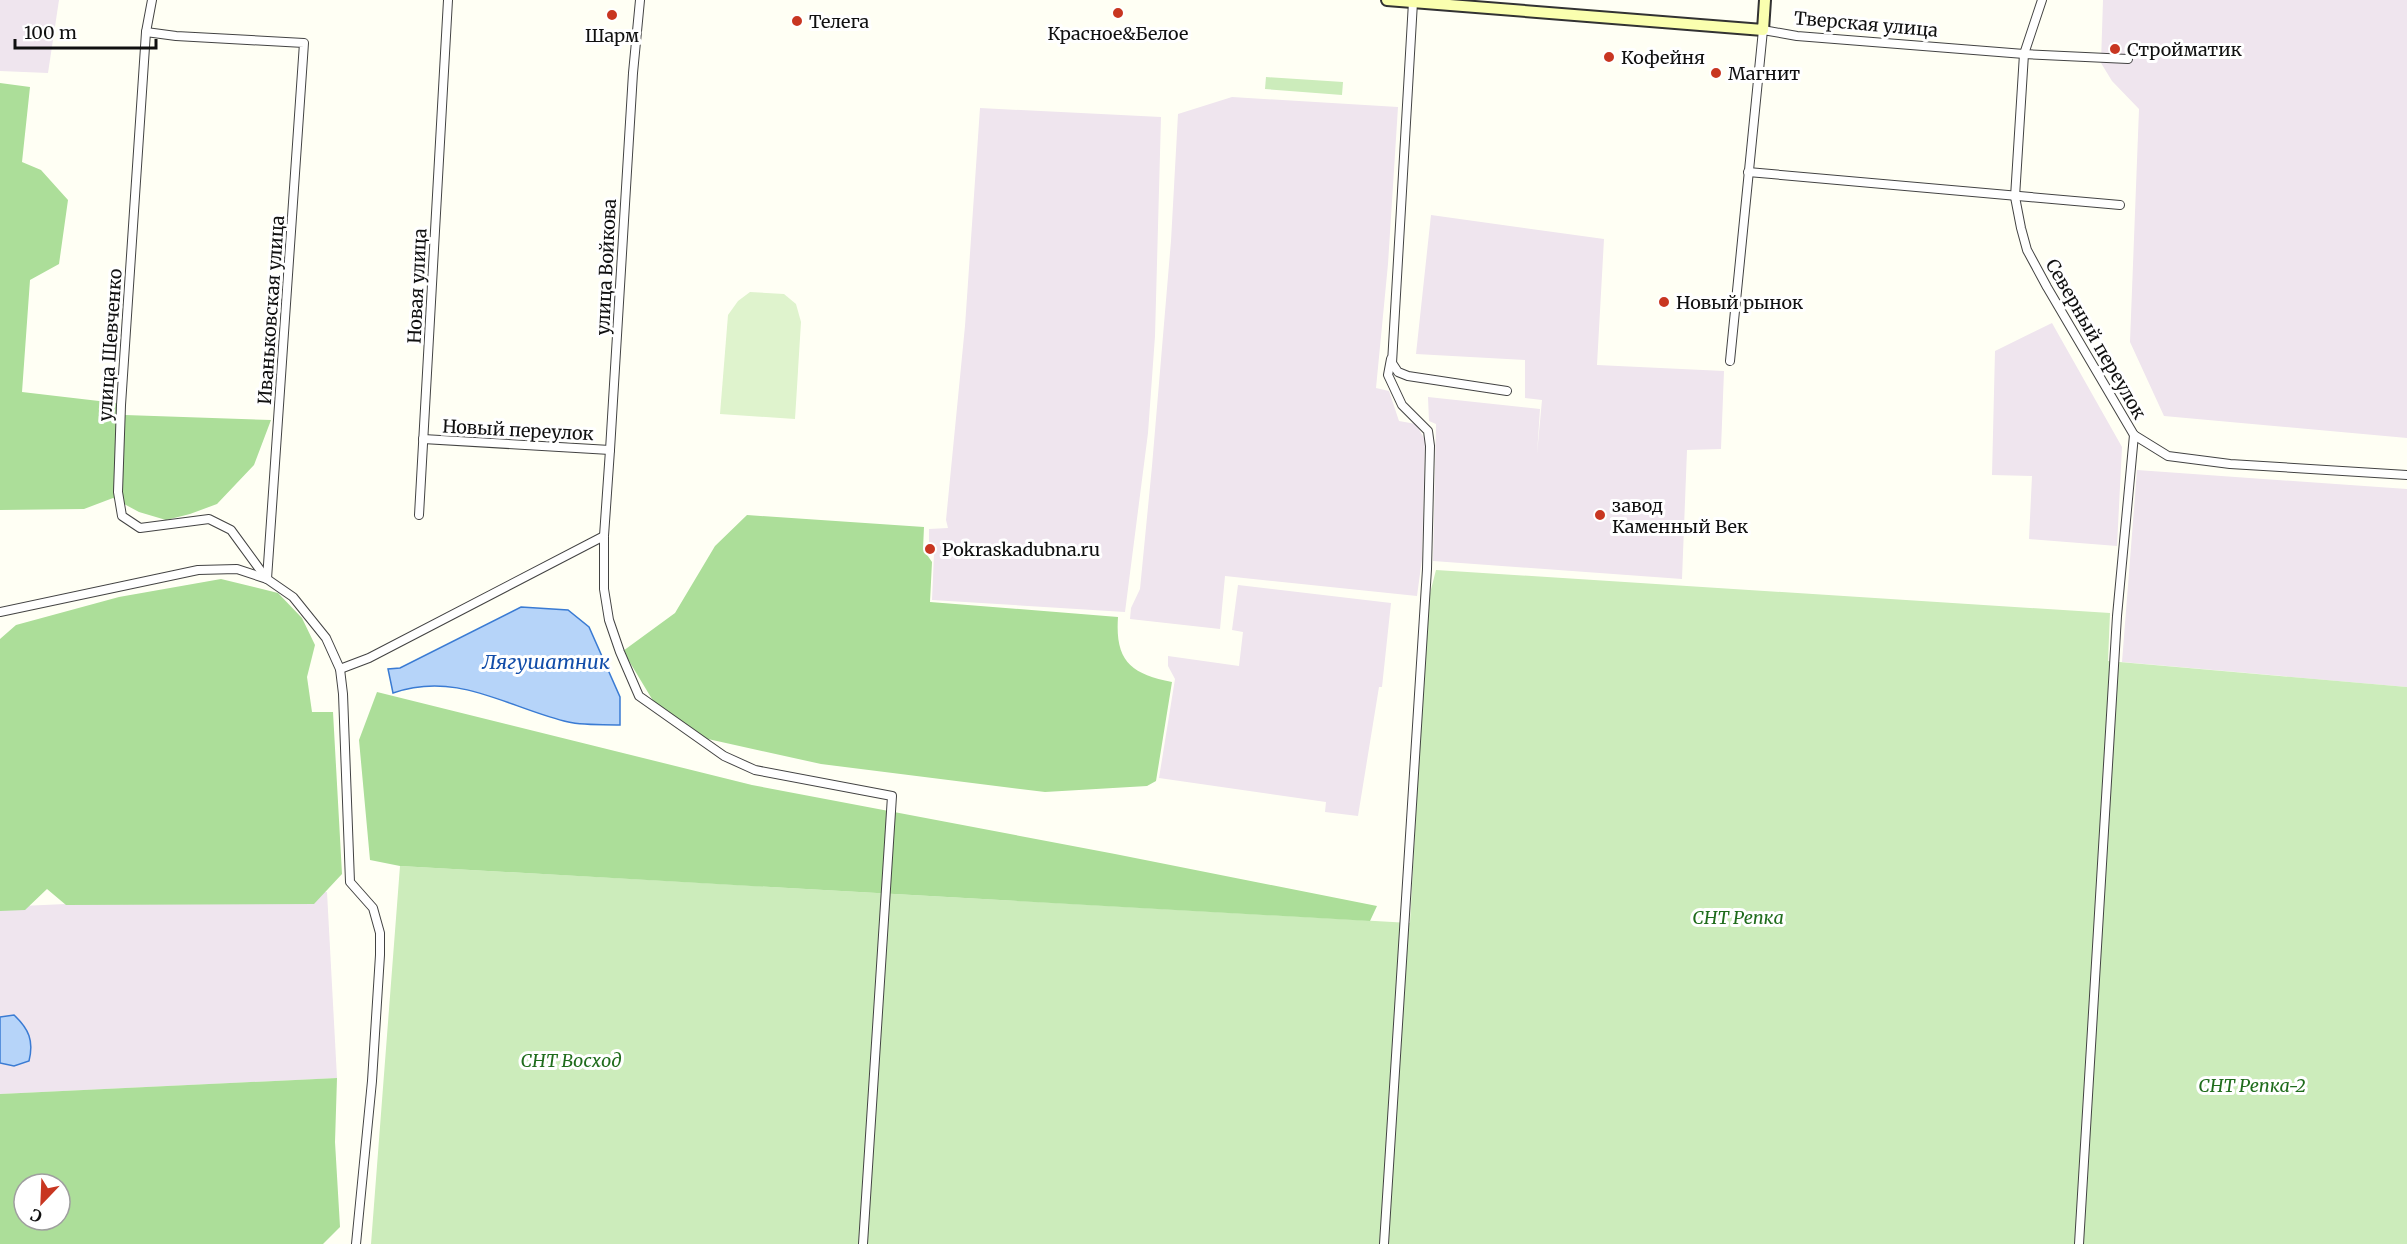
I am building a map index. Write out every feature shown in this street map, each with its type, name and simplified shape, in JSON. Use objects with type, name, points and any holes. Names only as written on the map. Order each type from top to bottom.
[{"type":"main road","name":"Тверская улица","points":[[1387,0],[1763,30]]},
{"type":"main road","points":[[1763,30],[1765,0]]},
{"type":"street","name":"улица Шевченко","points":[[152,0],[146,32],[121,405],[118,492],[122,516],[140,528],[209,519],[231,530],[267,579]]},
{"type":"street","name":"Новая улица","points":[[419,515],[448,0]]},
{"type":"street","name":"улица Войкова","points":[[639,0],[604,536],[604,589],[609,620],[639,696],[724,756],[755,770],[892,796],[863,1244]]},
{"type":"street","name":"Северный переулок","points":[[2042,0],[2025,54],[2016,197],[2027,249],[2134,435],[2168,456],[2230,464],[2407,475]]},
{"type":"street","points":[[1384,1244],[1427,569],[1430,446],[1428,431],[1402,405],[1388,375],[1391,358],[1413,2]]},
{"type":"street","points":[[1730,361],[1763,30]]},
{"type":"street","name":"Тверская улица","points":[[1763,30],[1797,36],[2025,54],[2128,59]]},
{"type":"street","name":"Иваньковская улица","points":[[146,32],[176,36],[304,43],[267,579]]},
{"type":"street","points":[[1748,172],[2120,206]]},
{"type":"street","points":[[1391,358],[1394,368],[1408,376],[1507,392]]},
{"type":"street","points":[[2079,1244],[2117,616],[2134,435]]},
{"type":"street","name":"Новый переулок","points":[[423,439],[610,450]]},
{"type":"street","points":[[340,669],[369,658],[604,536]]},
{"type":"street","points":[[0,612],[198,570],[237,569],[267,579],[293,597],[326,638],[340,669],[343,694],[350,882],[373,908],[380,933],[373,1069],[356,1244]]},
{"type":"shaded area","points":[[0,0],[59,0],[48,73],[0,71]]},
{"type":"shaded area","points":[[2103,0],[2407,0],[2407,438],[2164,416],[2130,342],[2139,109],[2112,81],[2101,63]]},
{"type":"shaded area","points":[[1232,97],[1398,107],[1388,264],[1376,388],[1389,391],[1399,421],[1416,424],[1425,440],[1422,559],[1417,596],[1225,576],[1220,629],[1130,619],[1131,608],[1140,589],[1152,466],[1171,241],[1178,114]]},
{"type":"shaded area","points":[[980,108],[1161,117],[1155,336],[1148,433],[1125,612],[932,600],[934,554],[929,546],[929,529],[948,528],[946,520],[965,326]]},
{"type":"shaded area","points":[[1431,215],[1604,239],[1597,365],[1724,371],[1721,449],[1687,450],[1682,579],[1433,561],[1436,424],[1429,421],[1428,397],[1540,409],[1537,454],[1542,400],[1525,398],[1525,360],[1416,354]]},
{"type":"shaded area","points":[[2052,323],[2122,447],[2117,546],[2029,539],[2032,476],[1992,475],[1995,351]]},
{"type":"shaded area","points":[[2137,470],[2407,489],[2407,687],[2122,662]]},
{"type":"shaded area","points":[[1238,585],[1391,603],[1382,687],[1379,687],[1358,816],[1325,812],[1326,802],[1159,778],[1175,679],[1168,666],[1168,656],[1239,666],[1243,632],[1232,630]]},
{"type":"shaded area","points":[[327,892],[337,1078],[0,1094],[0,907]]},
{"type":"green space","points":[[1266,77],[1343,82],[1342,95],[1265,89]]},
{"type":"green space","points":[[0,83],[30,87],[22,162],[41,170],[68,200],[59,264],[30,280],[22,392],[116,403],[125,415],[271,420],[254,465],[217,504],[166,520],[139,512],[113,498],[84,509],[0,510]]},
{"type":"green space","points":[[750,292],[784,294],[796,304],[801,322],[795,419],[720,414],[728,315],[738,301]]},
{"type":"green space","points":[[747,515],[924,527],[923,549],[932,562],[930,602],[1118,617],[1119,644],[1128,663],[1145,675],[1172,682],[1156,781],[1147,786],[1045,792],[821,764],[699,737],[658,709],[623,651],[675,613],[715,546]]},
{"type":"green space","points":[[1436,570],[2110,613],[2108,661],[2407,687],[2407,1244],[371,1244],[400,866],[1410,923],[1427,605]]},
{"type":"green space","points":[[221,579],[278,593],[302,618],[315,645],[307,677],[312,712],[333,712],[342,874],[314,904],[66,905],[47,889],[25,910],[0,911],[0,639],[16,625],[119,597]]},
{"type":"green space","points":[[377,692],[752,785],[1377,906],[1370,921],[400,866],[370,860],[359,740]]},
{"type":"green space","points":[[337,1078],[335,1142],[340,1227],[323,1244],[0,1244],[0,1094]]},
{"type":"water","name":"Лягушатник","points":[[521,607],[568,610],[589,627],[620,697],[620,725],[571,723],[459,688],[416,687],[393,693],[388,669],[400,668]]},
{"type":"water","points":[[14,1015],[27,1030],[31,1047],[29,1061],[14,1066],[0,1063],[0,1017]]},
{"type":"place","name":"Красное&Белое","points":[[1118,13]]},
{"type":"place","name":"Шарм","points":[[612,15]]},
{"type":"place","name":"Телега","points":[[797,21]]},
{"type":"place","name":"Стройматик","points":[[2115,49]]},
{"type":"place","name":"Кофейня","points":[[1609,57]]},
{"type":"place","name":"Магнит","points":[[1716,73]]},
{"type":"place","name":"Новый рынок","points":[[1664,302]]},
{"type":"place","name":"завод Каменный Век","points":[[1600,515]]},
{"type":"place","name":"Pokraskadubna.ru","points":[[930,549]]},
{"type":"park label","name":"СНТ Репка","points":[[1738,917]]},
{"type":"park label","name":"СНТ Восход","points":[[571,1060]]},
{"type":"park label","name":"СНТ Репка-2","points":[[2252,1085]]}]
